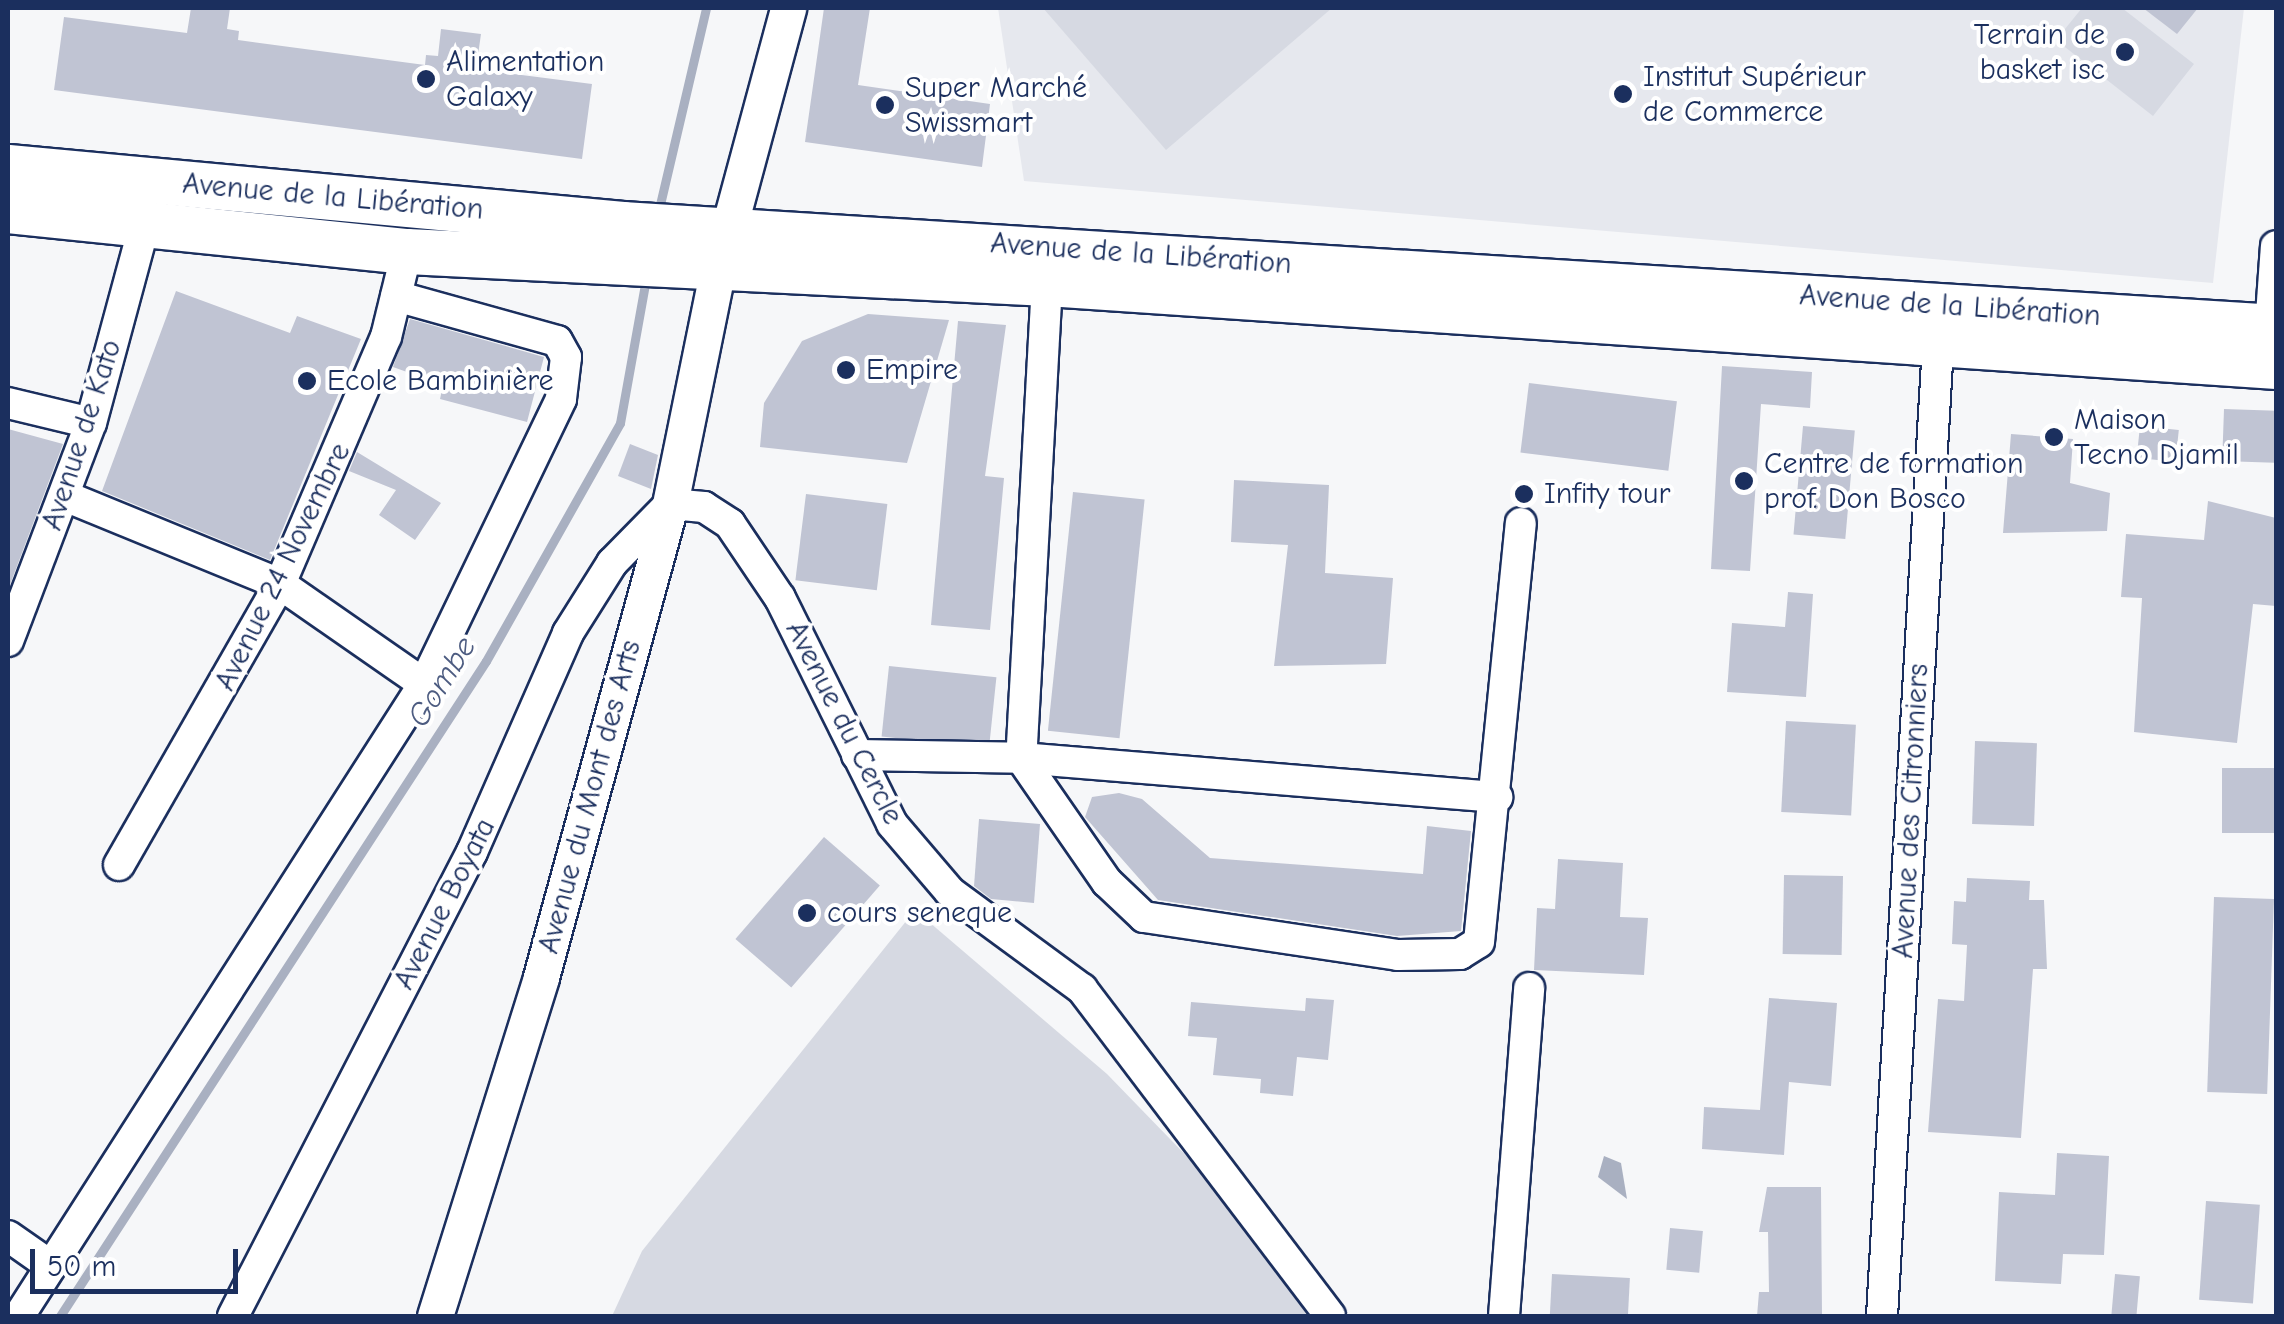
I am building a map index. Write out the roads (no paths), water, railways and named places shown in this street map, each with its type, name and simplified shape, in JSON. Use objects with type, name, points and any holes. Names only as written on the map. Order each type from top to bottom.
[{"type":"main road","name":"Avenue de la Libération","points":[[8,167],[612,243],[1939,322],[2273,346]]},
{"type":"main road","name":"Avenue de la Libération","points":[[8,210],[407,251],[612,243]]},
{"type":"main road","name":"Avenue de la Libération","points":[[704,249],[1047,283],[1939,322]]},
{"type":"street","name":"Avenue du Mont des Arts","points":[[435,1316],[542,978],[670,504],[704,249],[788,8]]},
{"type":"street","name":"Avenue de Kato","points":[[8,641],[91,424],[144,226]]},
{"type":"street","points":[[2273,346],[2276,246]]},
{"type":"street","name":"Avenue 24 Novembre","points":[[119,865],[280,584],[337,462],[396,296],[407,251]]},
{"type":"street","points":[[1047,283],[1020,758],[1107,882],[1144,918],[1398,955],[1460,954],[1479,942],[1497,797],[1521,524]]},
{"type":"street","points":[[19,1316],[48,1264],[424,684],[499,542],[561,399],[566,357],[541,332],[396,296]]},
{"type":"street","name":"Avenue des Citronniers","points":[[1882,1316],[1939,322]]},
{"type":"street","points":[[8,402],[91,424]]},
{"type":"street","points":[[65,496],[280,584],[424,684]]},
{"type":"street","name":"Avenue du Cercle","points":[[670,504],[718,514],[747,545],[892,824],[950,892],[1082,989],[1330,1316]]},
{"type":"street","name":"Avenue Boyata","points":[[234,1316],[496,804],[568,633],[612,563],[670,504]]},
{"type":"street","points":[[857,755],[1020,758],[1497,797]]},
{"type":"street","points":[[1504,1316],[1529,988]]},
{"type":"street","points":[[8,1236],[48,1264]]},
{"type":"water","points":[[1604,1156],[1621,1163],[1627,1199],[1598,1177]]},
{"type":"waterway","name":"Gombe","points":[[658,213],[706,8]]},
{"type":"waterway","name":"Gombe","points":[[60,1316],[486,661],[620,423],[646,278]]},
{"type":"place","name":"Terrain de basket isc","points":[[2125,52]]},
{"type":"place","name":"Alimentation Galaxy","points":[[426,79]]},
{"type":"place","name":"Institut Supérieur de Commerce","points":[[1623,94]]},
{"type":"place","name":"Super Marché Swissmart","points":[[885,105]]},
{"type":"place","name":"Empire","points":[[846,370]]},
{"type":"place","name":"Ecole Bambinière","points":[[307,381]]},
{"type":"place","name":"Maison Tecno Djamil","points":[[2054,437]]},
{"type":"place","name":"Centre de formation prof. Don Bosco","points":[[1744,481]]},
{"type":"place","name":"Infity tour","points":[[1524,494]]},
{"type":"place","name":"cours seneque","points":[[807,913]]}]
